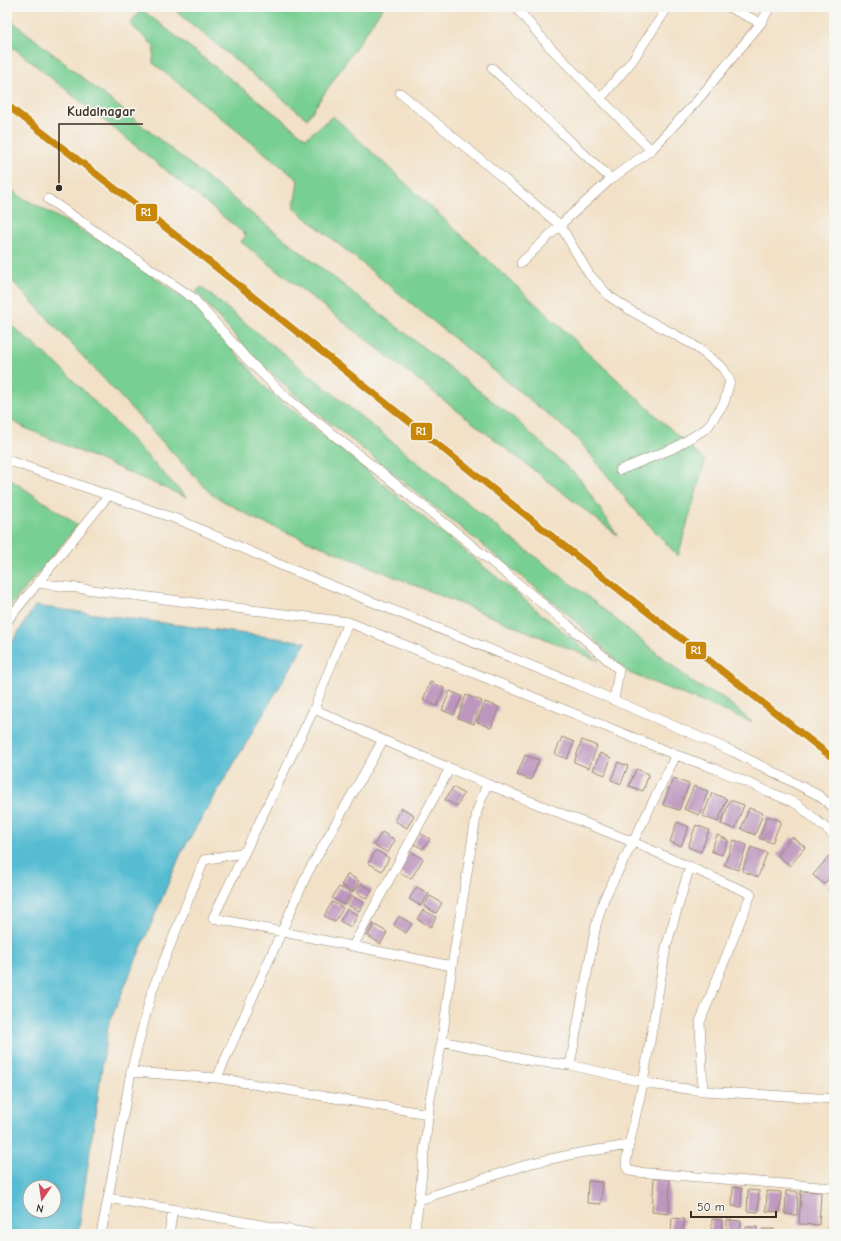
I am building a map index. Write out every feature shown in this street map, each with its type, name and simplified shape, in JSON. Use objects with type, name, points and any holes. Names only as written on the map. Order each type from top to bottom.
[{"type":"street","points":[[513,7],[518,10],[549,46],[651,150]]},
{"type":"street","points":[[600,99],[632,61],[668,7]]},
{"type":"street","points":[[728,7],[761,24]]},
{"type":"street","points":[[521,263],[611,179],[651,150],[696,102],[761,24],[770,7]]},
{"type":"street","points":[[492,68],[611,179]]},
{"type":"street","points":[[400,93],[560,225],[589,274],[609,296],[632,312],[692,344],[723,368],[730,381],[724,403],[707,428],[674,448],[620,470]]},
{"type":"street","points":[[48,199],[193,298],[247,358],[287,398],[452,529],[567,624],[619,670],[614,700]]},
{"type":"street","points":[[7,460],[182,521],[278,564],[614,700],[734,752],[818,795],[834,808]]},
{"type":"street","points":[[7,621],[108,496]]},
{"type":"street","points":[[37,583],[348,622],[676,755],[716,769],[796,804],[834,835]]},
{"type":"street","points":[[348,622],[314,709],[213,918],[452,966]]},
{"type":"street","points":[[314,709],[486,784],[633,842],[751,894],[700,1022],[703,1091]]},
{"type":"street","points":[[217,1078],[283,932],[307,874],[384,740]]},
{"type":"street","points":[[570,1065],[596,925],[604,899],[676,755]]},
{"type":"street","points":[[353,946],[450,768]]},
{"type":"street","points":[[414,1234],[430,1100],[442,1041],[452,966],[477,812],[486,784]]},
{"type":"street","points":[[101,1234],[131,1072],[152,991],[204,860],[245,852]]},
{"type":"street","points":[[690,866],[666,947],[643,1083],[629,1145],[626,1162],[627,1168],[630,1171],[834,1188]]},
{"type":"street","points":[[442,1041],[532,1061],[570,1065],[643,1083],[703,1091],[834,1099]]},
{"type":"street","points":[[131,1072],[217,1078],[428,1114]]},
{"type":"street","points":[[419,1200],[532,1163],[579,1153],[629,1145]]},
{"type":"street","points":[[108,1198],[173,1209],[288,1232],[313,1234]]},
{"type":"street","points":[[831,1234],[834,1206]]},
{"type":"street","points":[[169,1234],[173,1209]]},
{"type":"green space","points":[[171,7],[383,7],[307,119]]},
{"type":"green space","points":[[141,9],[306,138],[333,116],[705,461],[678,556],[634,509],[578,439],[294,208],[298,180],[153,63],[154,46],[130,24]]},
{"type":"green space","points":[[7,17],[256,217],[514,418],[581,480],[617,535],[241,242],[246,235],[14,48],[7,45]]},
{"type":"green space","points":[[7,185],[18,195],[113,248],[195,306],[268,390],[599,661],[257,520],[211,494],[7,275]]},
{"type":"green space","points":[[201,287],[513,540],[586,595],[696,685],[722,697],[752,722],[629,673],[567,613],[293,393],[248,351],[196,292]]},
{"type":"green space","points":[[7,322],[57,364],[186,497],[23,427],[7,418]]},
{"type":"green space","points":[[7,477],[78,525],[7,610]]},
{"type":"water","points":[[35,606],[306,642],[182,851],[108,1026],[78,1234],[7,1234],[7,650]]},
{"type":"building","points":[[430,682],[444,688],[437,706],[423,700]]},
{"type":"building","points":[[450,691],[462,696],[454,715],[442,710]]},
{"type":"building","points":[[466,695],[482,701],[474,724],[458,718]]},
{"type":"building","points":[[485,702],[499,707],[491,728],[477,722]]},
{"type":"building","points":[[562,737],[574,742],[567,759],[555,754]]},
{"type":"building","points":[[582,740],[597,746],[589,768],[574,762]]},
{"type":"building","points":[[600,753],[611,758],[605,775],[593,770]]},
{"type":"building","points":[[525,755],[539,760],[531,780],[517,775]]},
{"type":"building","points":[[618,762],[628,766],[621,784],[611,780]]},
{"type":"building","points":[[636,769],[649,774],[643,791],[629,786]]},
{"type":"building","points":[[673,778],[689,784],[679,810],[663,805]]},
{"type":"building","points":[[694,786],[708,791],[699,815],[684,809]]},
{"type":"building","points":[[453,787],[464,794],[457,806],[445,800]]},
{"type":"building","points":[[712,793],[727,799],[718,822],[703,816]]},
{"type":"building","points":[[730,800],[744,805],[735,829],[721,824]]},
{"type":"building","points":[[402,808],[414,815],[407,828],[395,821]]},
{"type":"building","points":[[749,808],[763,813],[755,835],[741,829]]},
{"type":"building","points":[[767,816],[781,821],[772,843],[759,838]]},
{"type":"building","points":[[677,822],[689,827],[681,846],[670,842]]},
{"type":"building","points":[[696,825],[709,830],[701,852],[688,847]]},
{"type":"building","points":[[382,832],[395,840],[388,853],[374,845]]},
{"type":"building","points":[[420,833],[430,839],[423,849],[414,844]]},
{"type":"building","points":[[717,835],[728,840],[722,855],[711,851]]},
{"type":"building","points":[[792,837],[805,847],[790,866],[777,855]]},
{"type":"building","points":[[734,840],[747,845],[738,870],[724,865]]},
{"type":"building","points":[[751,847],[767,853],[758,877],[742,871]]},
{"type":"building","points":[[376,850],[389,858],[382,871],[368,863]]},
{"type":"building","points":[[410,851],[423,859],[411,879],[398,872]]},
{"type":"building","points":[[830,855],[834,858],[834,873],[824,884],[813,875]]},
{"type":"building","points":[[348,874],[359,881],[353,892],[341,885]]},
{"type":"building","points":[[834,882],[834,894],[828,889]]},
{"type":"building","points":[[361,883],[372,890],[367,899],[356,892]]},
{"type":"building","points":[[339,887],[351,893],[344,905],[332,898]]},
{"type":"building","points":[[417,887],[429,894],[421,906],[409,899]]},
{"type":"building","points":[[352,896],[364,903],[359,911],[347,905]]},
{"type":"building","points":[[430,896],[442,903],[436,913],[424,906]]},
{"type":"building","points":[[332,902],[343,908],[335,922],[324,916]]},
{"type":"building","points":[[347,909],[358,915],[351,927],[340,921]]},
{"type":"building","points":[[423,910],[436,917],[431,927],[417,919]]},
{"type":"building","points":[[399,916],[412,924],[406,933],[394,925]]},
{"type":"building","points":[[365,918],[374,924],[366,936],[358,930]]},
{"type":"building","points":[[375,925],[387,932],[381,944],[368,936]]},
{"type":"building","points":[[654,1178],[670,1179],[669,1214],[652,1212]]},
{"type":"building","points":[[588,1181],[602,1182],[601,1204],[587,1203]]},
{"type":"building","points":[[733,1187],[742,1188],[741,1207],[732,1206]]},
{"type":"building","points":[[748,1190],[759,1191],[758,1212],[747,1211]]},
{"type":"building","points":[[767,1191],[781,1192],[780,1212],[766,1211]]},
{"type":"building","points":[[786,1191],[798,1192],[797,1215],[785,1214]]},
{"type":"building","points":[[801,1191],[821,1192],[819,1225],[799,1224]]},
{"type":"building","points":[[672,1218],[684,1219],[683,1234],[671,1234]]},
{"type":"building","points":[[712,1219],[722,1220],[721,1234],[711,1234]]},
{"type":"building","points":[[727,1220],[741,1221],[740,1234],[727,1234]]},
{"type":"building","points":[[746,1227],[757,1227],[757,1234],[745,1234]]},
{"type":"building","points":[[762,1229],[774,1229],[774,1234],[762,1234]]},
{"type":"building","points":[[782,1231],[795,1232],[794,1234],[782,1234]]},
{"type":"transit line","name":"R1","points":[[7,105],[192,248],[598,573],[834,759]]},
{"type":"place","name":"Kudalnagar","points":[[59,188]]}]
